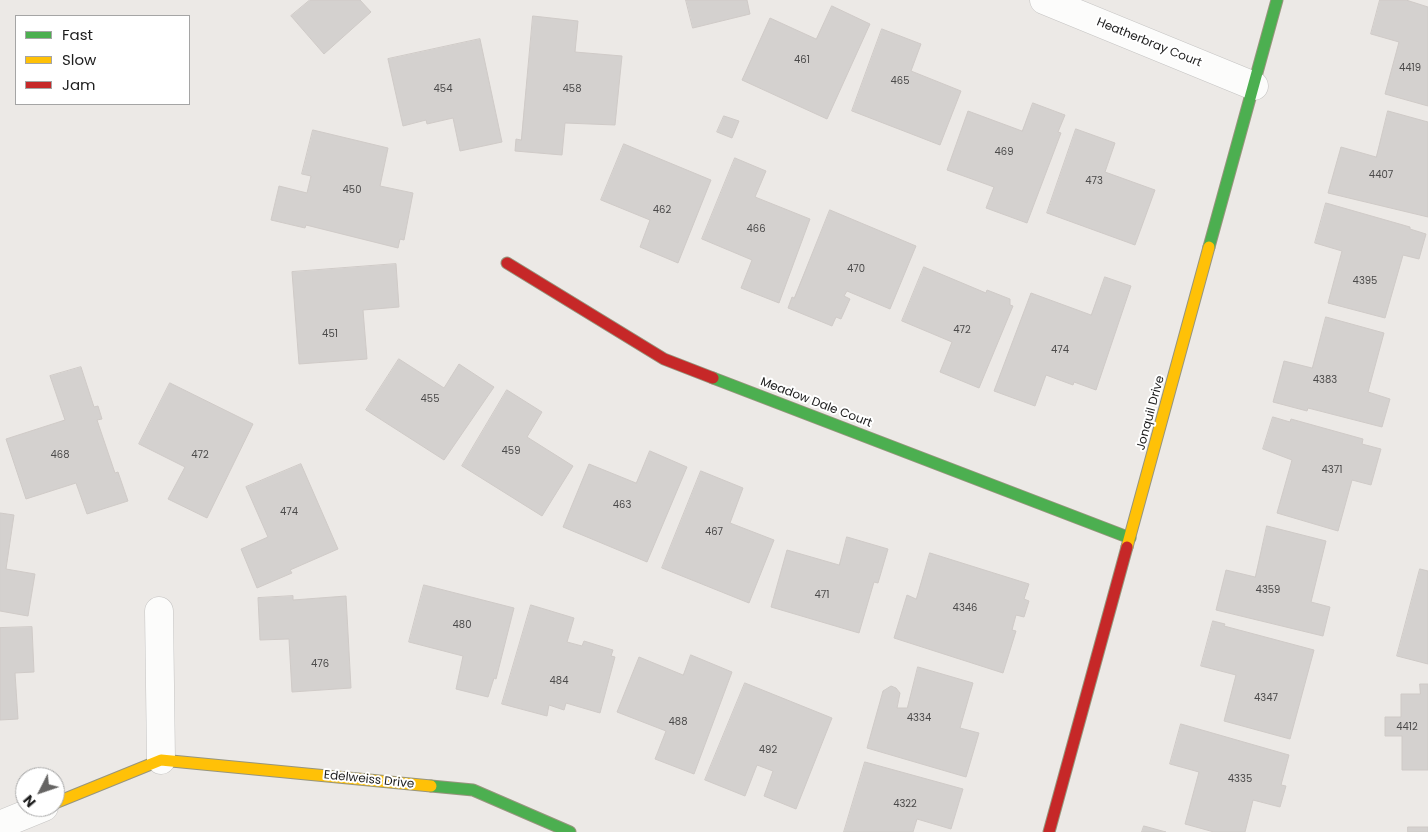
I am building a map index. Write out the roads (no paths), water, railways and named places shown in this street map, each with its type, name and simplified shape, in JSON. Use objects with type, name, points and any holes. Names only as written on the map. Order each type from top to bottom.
[{"type":"street","name":"Heatherbray Court","points":[[1044,0],[1254,86]]},
{"type":"street","name":"Jonquil Drive","points":[[1049,832],[1277,0]]},
{"type":"street","name":"Meadow Dale Court","points":[[507,263],[664,359],[1130,538]]},
{"type":"street","points":[[159,611],[161,760]]},
{"type":"street","name":"Edelweiss Drive","points":[[65,799],[161,760],[474,790],[570,832]]},
{"type":"street","points":[[0,825],[20,817]]}]
